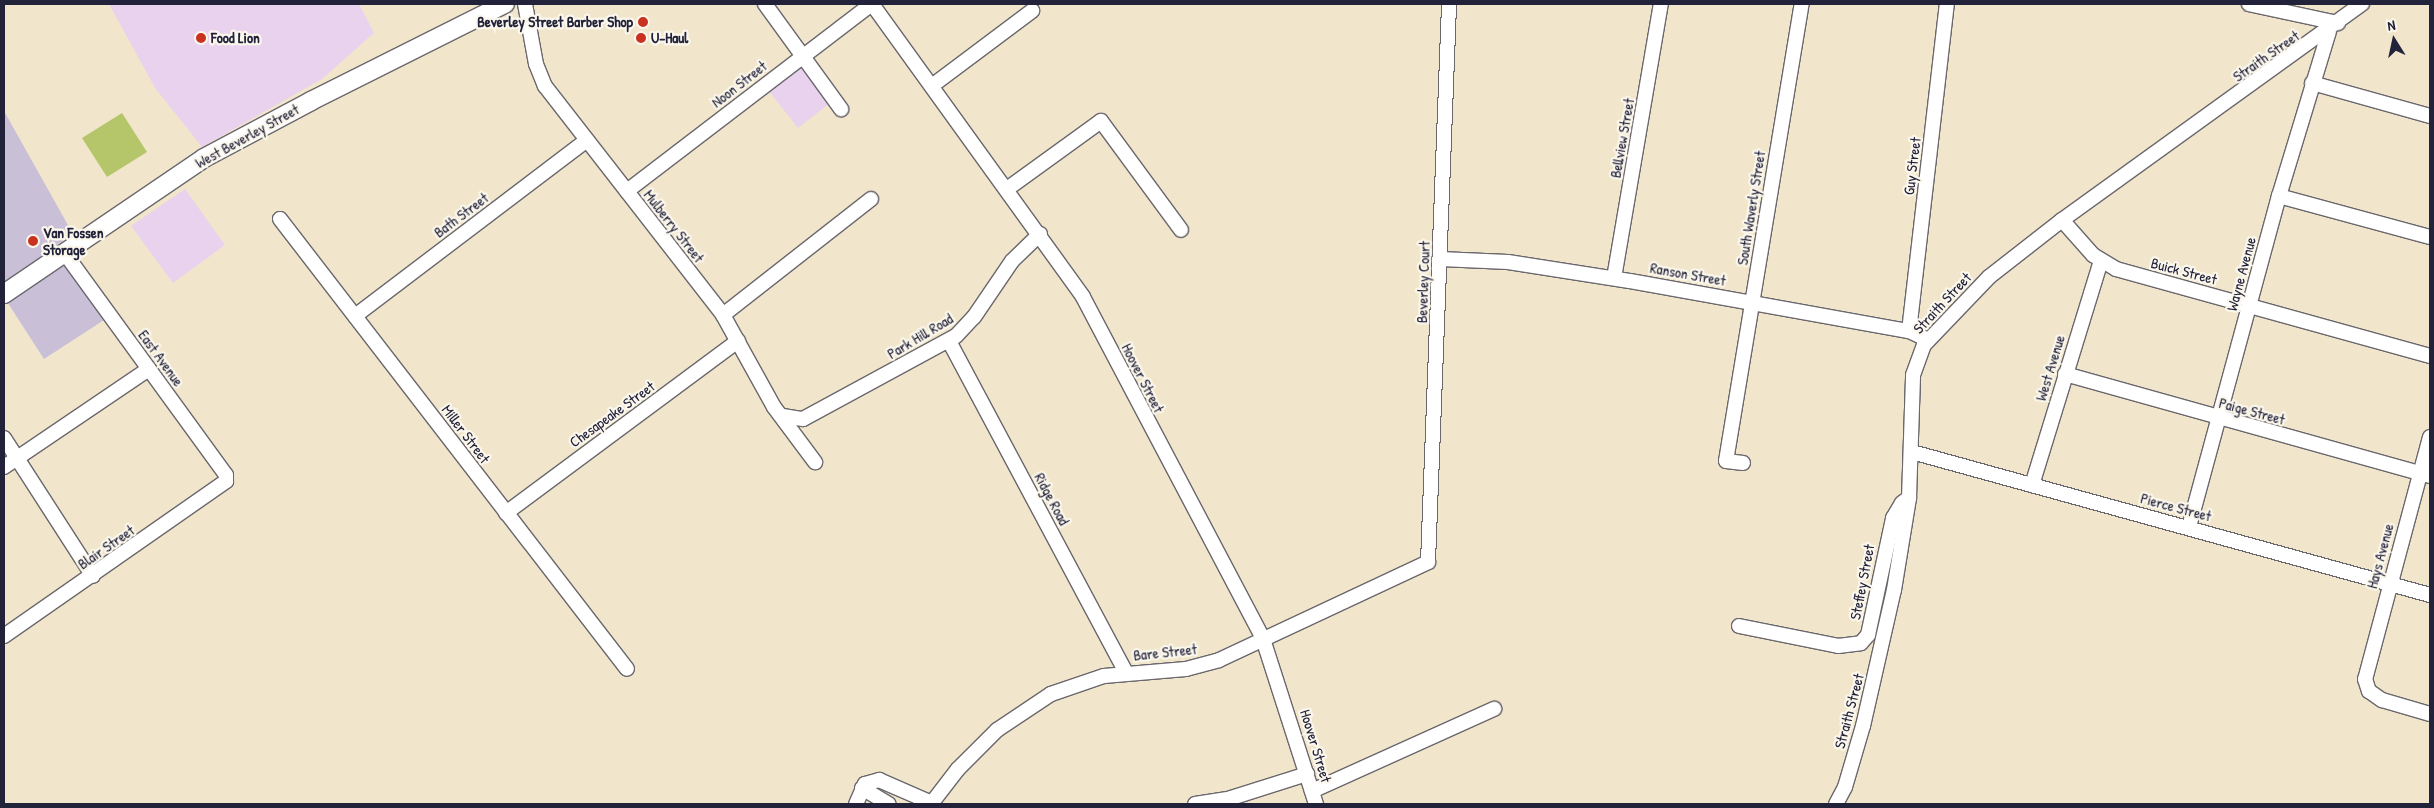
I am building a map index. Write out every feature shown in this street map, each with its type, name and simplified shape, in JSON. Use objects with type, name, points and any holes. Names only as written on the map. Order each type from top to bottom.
[{"type":"main road","name":"West Beverley Street","points":[[4,294],[182,172],[230,143],[505,4]]},
{"type":"street","name":"Mulberry Street","points":[[525,4],[540,77],[586,140],[723,315],[738,341],[751,370],[815,462]]},
{"type":"street","points":[[765,4],[841,109]]},
{"type":"street","name":"Noon Street","points":[[627,191],[872,4]]},
{"type":"street","name":"Hoover Street","points":[[872,4],[1083,296],[1263,639],[1314,798]]},
{"type":"street","name":"Beverley Court","points":[[1428,562],[1448,4]]},
{"type":"street","name":"Bellview Street","points":[[1614,278],[1661,4]]},
{"type":"street","name":"South Waverly Street","points":[[1743,464],[1726,461],[1802,4]]},
{"type":"street","name":"Guy Street","points":[[1909,331],[1947,4]]},
{"type":"street","points":[[2249,4],[2334,27]]},
{"type":"street","name":"Straith Street","points":[[1836,804],[1848,778],[1878,667],[1909,498],[1912,452],[1913,374],[1919,354],[1928,340],[1989,277],[2062,220],[2334,27],[2362,4]]},
{"type":"street","points":[[932,86],[1032,10]]},
{"type":"street","name":"Wayne Avenue","points":[[2189,527],[2279,196],[2312,83],[2334,27]]},
{"type":"street","points":[[2312,83],[2430,116]]},
{"type":"street","points":[[1007,189],[1102,121],[1181,230]]},
{"type":"street","name":"Bath Street","points":[[355,316],[586,140]]},
{"type":"street","points":[[2279,196],[2430,237]]},
{"type":"street","points":[[723,315],[871,199]]},
{"type":"street","name":"Miller Street","points":[[280,219],[627,669]]},
{"type":"street","name":"Buick Street","points":[[2062,220],[2100,261],[2116,269],[2430,356]]},
{"type":"street","name":"Park Hill Road","points":[[784,416],[804,418],[948,341],[972,320],[1009,266],[1040,234]]},
{"type":"street","name":"East Avenue","points":[[64,253],[226,475],[226,483]]},
{"type":"street","name":"Ranson Street","points":[[1440,259],[1508,262],[1614,278],[1909,331],[1928,340]]},
{"type":"street","name":"West Avenue","points":[[2032,485],[2100,261]]},
{"type":"street","name":"Chesapeake Street","points":[[506,513],[738,341]]},
{"type":"street","name":"Ridge Road","points":[[948,341],[1126,673]]},
{"type":"street","points":[[4,467],[149,370]]},
{"type":"street","name":"Paige Street","points":[[2065,374],[2425,475]]},
{"type":"street","name":"Hays Avenue","points":[[2430,437],[2425,475],[2389,583],[2366,670],[2366,684],[2371,693],[2382,700],[2430,714]]},
{"type":"street","points":[[4,438],[93,576]]},
{"type":"street","name":"Pierce Street","points":[[1912,452],[2430,595]]},
{"type":"street","name":"Blair Street","points":[[4,636],[226,483]]},
{"type":"street","name":"Steffey Street","points":[[1740,626],[1838,646],[1861,643],[1868,635],[1893,518],[1902,503],[1909,498]]},
{"type":"street","name":"Bare Street","points":[[933,803],[968,757],[997,730],[1033,704],[1076,684],[1126,673],[1186,669],[1219,660],[1428,562]]},
{"type":"street","points":[[1314,798],[1494,709]]},
{"type":"street","points":[[1195,804],[1231,798],[1307,774]]},
{"type":"street","points":[[856,804],[862,788],[879,780],[933,803]]},
{"type":"street","points":[[862,788],[889,804]]},
{"type":"shaded area","points":[[109,4],[359,4],[374,33],[322,79],[202,147],[155,88]]},
{"type":"shaded area","points":[[802,65],[830,103],[798,128],[768,90]]},
{"type":"shaded area","name":"Van Fossen Storage","points":[[4,111],[73,234],[52,248],[104,320],[44,359],[4,297]]},
{"type":"shaded area","points":[[185,189],[225,245],[173,283],[131,226]]},
{"type":"green space","points":[[122,113],[147,152],[107,177],[82,138]]},
{"type":"place","name":"Beverley Street Barber Shop","points":[[643,22]]},
{"type":"place","name":"Food Lion","points":[[201,38]]},
{"type":"place","name":"U-Haul","points":[[641,38]]},
{"type":"place","name":"Van Fossen Storage","points":[[33,241]]}]
